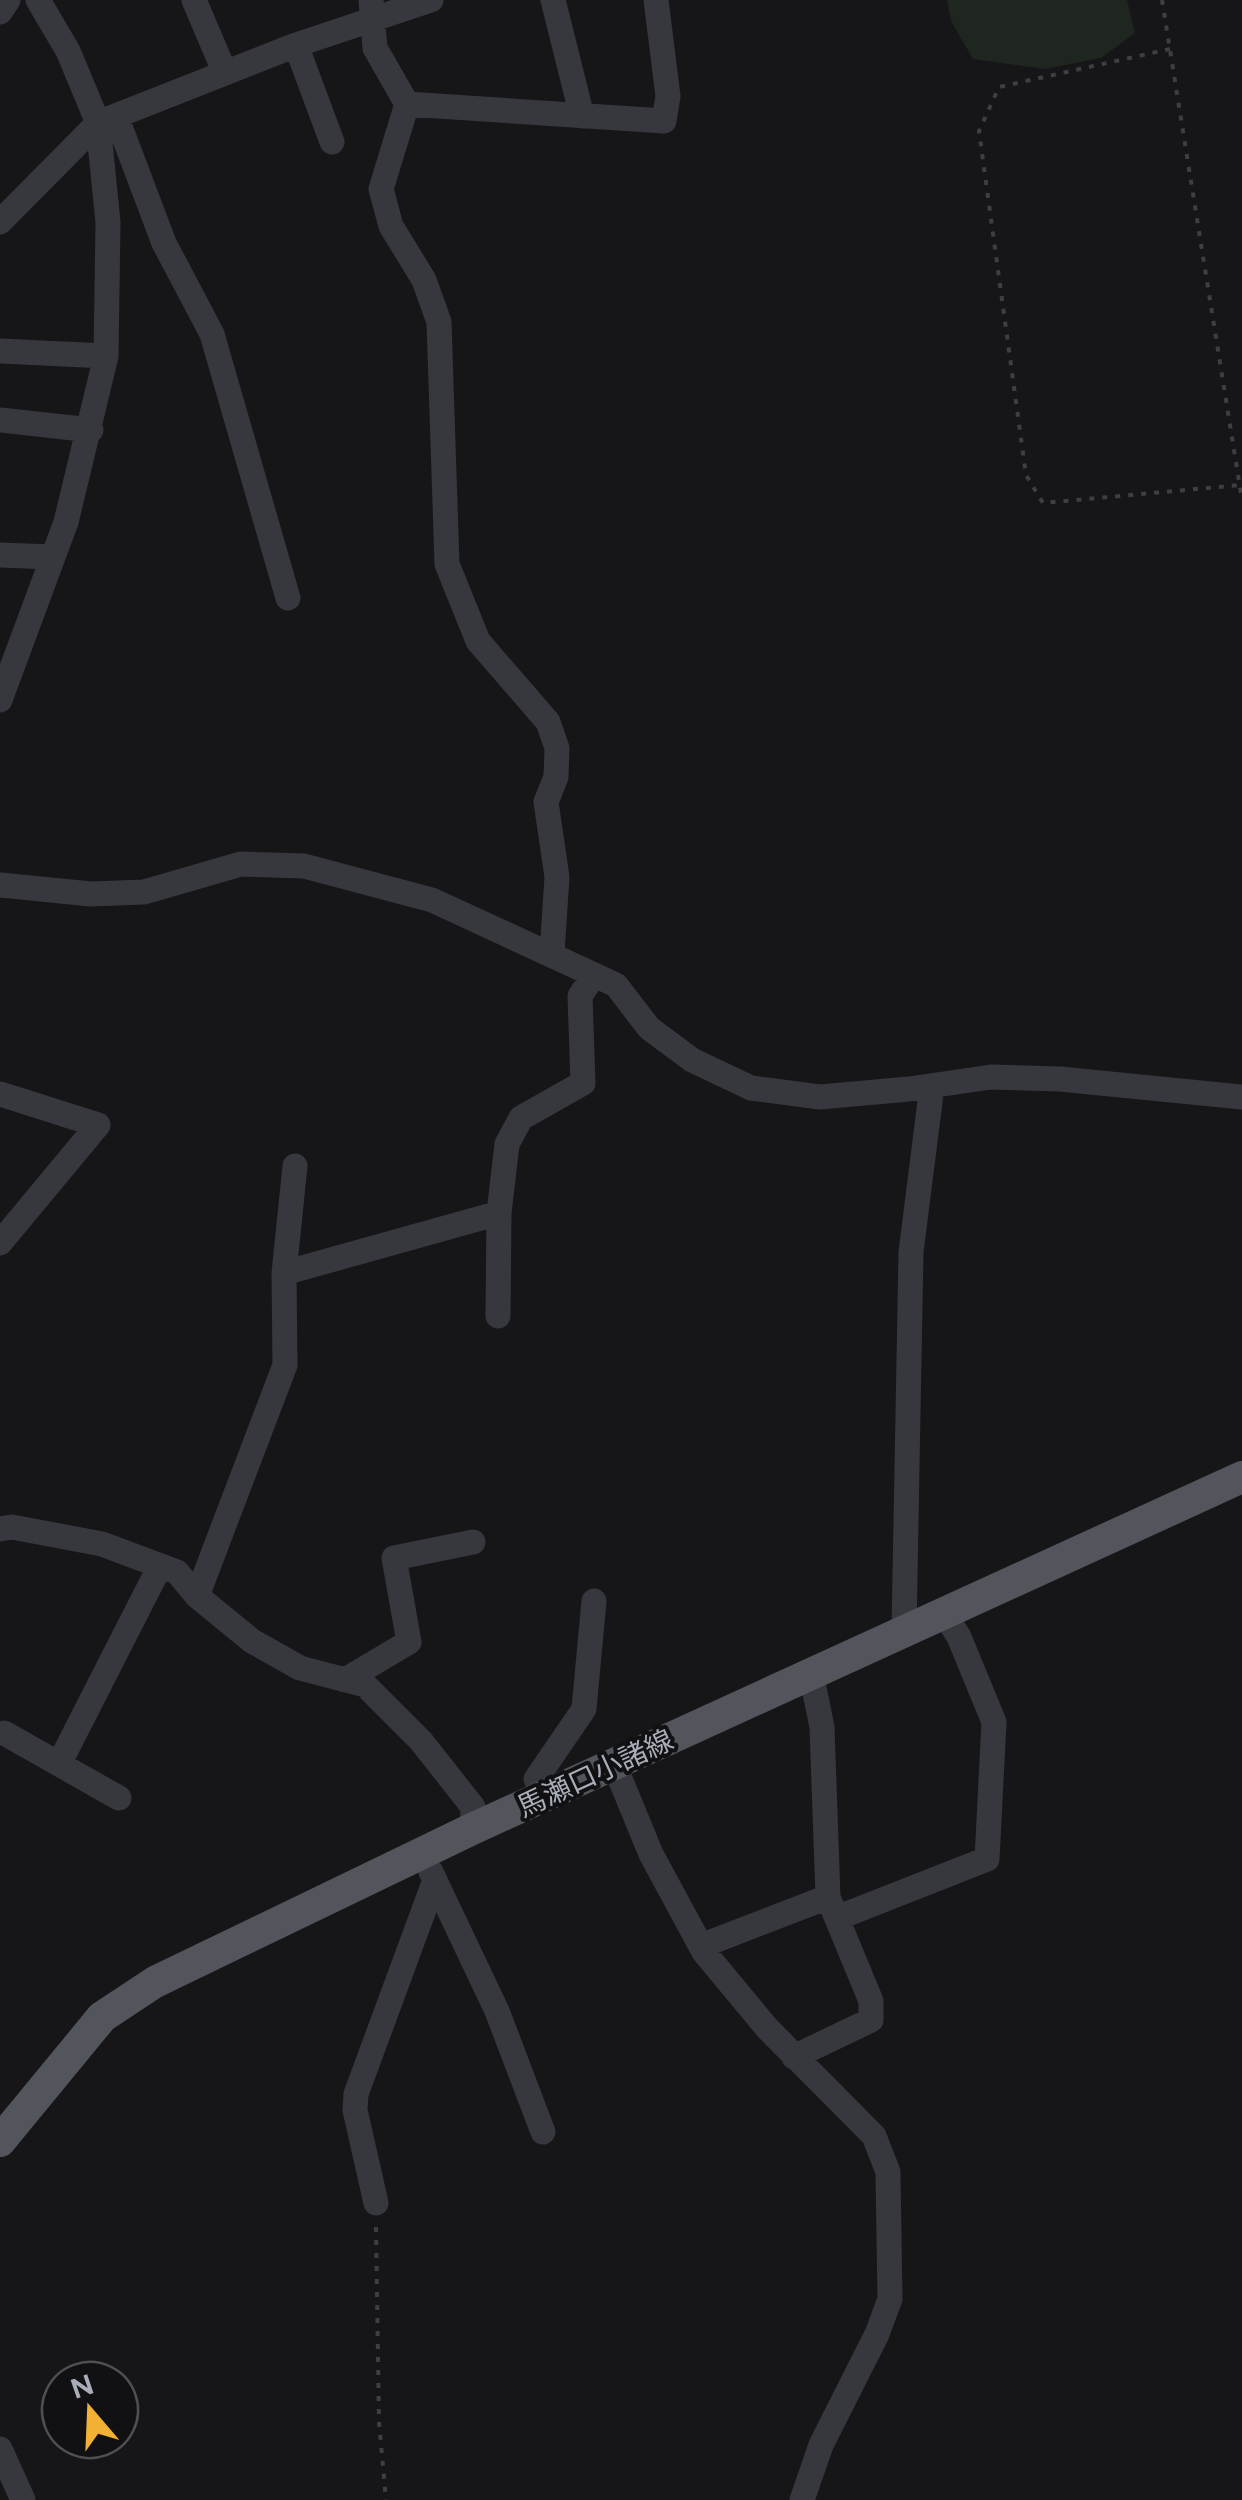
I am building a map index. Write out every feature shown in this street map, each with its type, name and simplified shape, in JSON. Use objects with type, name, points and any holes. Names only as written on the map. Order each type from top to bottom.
[{"type":"main road","name":"馬瀬口小諸線","points":[[0,2141],[102,2017],[155,1982],[429,1867],[472,1830],[1242,1476]]},
{"type":"street","points":[[0,12],[8,0]]},
{"type":"street","points":[[38,0],[107,119],[164,243],[212,334],[288,598]]},
{"type":"street","points":[[194,0],[226,73]]},
{"type":"street","points":[[0,222],[107,119],[296,45],[371,10],[431,0]]},
{"type":"street","points":[[553,0],[582,116]]},
{"type":"street","points":[[407,104],[664,121],[668,96],[656,0]]},
{"type":"street","points":[[371,10],[375,48],[407,104],[381,189],[391,226],[424,280],[439,322],[447,564],[478,641],[548,722],[558,748],[556,777],[546,802],[557,877],[552,953]]},
{"type":"street","points":[[296,45],[332,142]]},
{"type":"street","points":[[0,700],[12,633],[52,558],[66,522],[106,356],[107,119]]},
{"type":"street","points":[[0,351],[106,356]]},
{"type":"street","points":[[0,420],[90,430]]},
{"type":"street","points":[[0,555],[52,558]]},
{"type":"street","points":[[0,885],[91,894],[144,892],[242,864],[304,866],[432,900],[616,986],[649,1028],[692,1060],[752,1088],[820,1096],[932,1086],[990,1076],[1060,1079],[1242,1098]]},
{"type":"street","points":[[498,1316],[498,1213],[507,1144],[522,1118],[583,1083],[580,996],[594,975]]},
{"type":"street","points":[[904,1630],[911,1252],[932,1086]]},
{"type":"street","points":[[0,1094],[98,1124],[0,1243]]},
{"type":"street","points":[[197,1596],[286,1365],[284,1273],[295,1166]]},
{"type":"street","points":[[284,1273],[498,1213]]},
{"type":"street","points":[[0,1528],[102,1544],[176,1572],[197,1596],[252,1641],[300,1668],[365,1685],[421,1741],[474,1808],[472,1830]]},
{"type":"street","points":[[345,1680],[409,1642],[394,1558],[473,1542]]},
{"type":"street","points":[[60,1764],[160,1566]]},
{"type":"street","points":[[544,1796],[536,1779],[584,1709],[594,1600]]},
{"type":"street","points":[[701,1946],[987,1859],[994,1722],[959,1637],[942,1612]]},
{"type":"street","points":[[794,2057],[871,2020],[871,2001],[833,1908],[822,1728],[812,1673]]},
{"type":"street","points":[[4,1733],[119,1798]]},
{"type":"street","points":[[614,1764],[651,1854],[701,1946],[766,2028],[874,2136],[888,2172],[890,2298],[877,2334],[821,2445],[802,2500]]},
{"type":"street","points":[[429,1867],[497,2011],[543,2132]]},
{"type":"street","points":[[376,2203],[355,2110],[356,2094],[429,1867]]},
{"type":"street","points":[[0,2449],[23,2500]]},
{"type":"path","points":[[1162,0],[1242,500]]},
{"type":"path","points":[[1170,49],[999,87],[980,131],[1026,475],[1043,504],[1240,484]]},
{"type":"path","points":[[376,2203],[378,2422],[386,2500]]},
{"type":"shaded area","points":[[947,0],[1127,0],[1135,33],[1101,58],[1045,69],[973,59],[951,21]]}]
